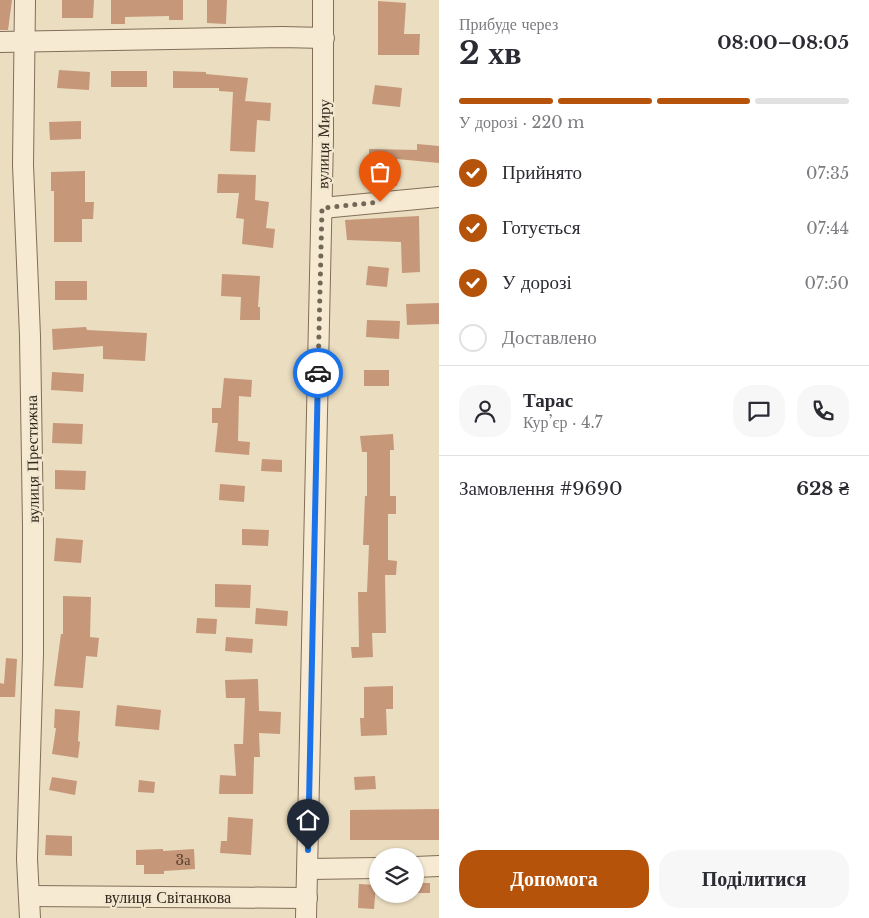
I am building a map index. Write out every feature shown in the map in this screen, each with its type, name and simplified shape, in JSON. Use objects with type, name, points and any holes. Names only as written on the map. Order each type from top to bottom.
[{"type":"street","name":"вулиця Престижна","points":[[26,0],[23,165],[30,336],[33,526],[33,654],[27,859],[30,918]]},
{"type":"street","name":"вулиця Миру","points":[[306,918],[322,208],[323,0]]},
{"type":"street","points":[[0,42],[282,37],[324,38]]},
{"type":"street","points":[[322,208],[439,197]]},
{"type":"street","points":[[424,867],[439,866]]},
{"type":"street","points":[[308,869],[369,868]]},
{"type":"street","name":"вулиця Світанкова","points":[[29,896],[306,898]]},
{"type":"building","points":[[0,0],[12,0],[8,30],[0,30]]},
{"type":"building","points":[[62,0],[94,0],[93,18],[62,18]]},
{"type":"building","points":[[111,0],[183,0],[183,20],[169,20],[169,16],[125,17],[125,24],[111,24]]},
{"type":"building","points":[[207,0],[227,0],[226,24],[207,23]]},
{"type":"building","points":[[378,1],[406,3],[404,34],[420,34],[419,55],[378,55]]},
{"type":"building","points":[[59,70],[90,72],[89,90],[57,88]]},
{"type":"building","points":[[111,71],[147,71],[147,87],[111,87]]},
{"type":"building","points":[[173,71],[206,72],[206,74],[248,78],[245,101],[271,103],[270,121],[257,120],[255,152],[230,151],[233,92],[219,91],[219,88],[173,88]]},
{"type":"building","points":[[375,85],[402,88],[400,107],[372,104]]},
{"type":"building","points":[[81,121],[81,139],[50,140],[49,122]]},
{"type":"building","points":[[417,144],[439,146],[439,163],[397,159],[397,186],[369,186],[369,149],[417,150]]},
{"type":"building","points":[[85,171],[85,202],[94,202],[93,219],[82,219],[82,242],[54,242],[54,191],[51,191],[51,172]]},
{"type":"building","points":[[218,174],[256,175],[255,200],[269,202],[266,228],[275,229],[273,248],[242,244],[244,219],[236,218],[239,193],[217,193]]},
{"type":"building","points":[[419,216],[420,272],[402,273],[401,242],[347,240],[345,220]]},
{"type":"building","points":[[368,266],[389,268],[387,287],[366,285]]},
{"type":"building","points":[[222,274],[260,276],[258,307],[260,307],[260,320],[240,320],[241,297],[221,296]]},
{"type":"building","points":[[55,281],[87,281],[87,300],[55,300]]},
{"type":"building","points":[[439,303],[439,324],[407,325],[406,304]]},
{"type":"building","points":[[367,320],[400,321],[399,339],[366,337]]},
{"type":"building","points":[[86,327],[87,330],[147,333],[145,361],[103,359],[103,346],[53,350],[52,329]]},
{"type":"building","points":[[364,370],[389,370],[389,386],[364,386]]},
{"type":"building","points":[[52,372],[84,374],[83,392],[51,390]]},
{"type":"building","points":[[224,378],[252,380],[251,397],[239,396],[238,441],[250,442],[249,455],[215,452],[218,423],[212,423],[212,408],[221,408]]},
{"type":"building","points":[[53,423],[83,424],[82,444],[52,443]]},
{"type":"building","points":[[393,434],[394,450],[390,450],[390,496],[396,496],[396,514],[388,514],[388,560],[397,561],[396,575],[385,575],[386,633],[372,633],[373,657],[352,658],[351,647],[359,647],[358,592],[367,592],[369,545],[363,545],[365,496],[367,496],[367,452],[362,452],[360,436]]},
{"type":"building","points":[[262,459],[282,460],[282,472],[261,471]]},
{"type":"building","points":[[55,470],[86,471],[85,490],[55,489]]},
{"type":"building","points":[[220,484],[245,486],[244,502],[219,500]]},
{"type":"building","points":[[242,529],[269,530],[268,546],[242,545]]},
{"type":"building","points":[[56,538],[83,540],[81,563],[54,561]]},
{"type":"building","points":[[215,584],[251,585],[250,608],[215,607]]},
{"type":"building","points":[[63,596],[91,597],[90,637],[99,638],[97,657],[86,656],[83,688],[54,686],[61,634],[63,634]]},
{"type":"building","points":[[256,608],[288,611],[287,626],[255,624]]},
{"type":"building","points":[[197,618],[217,619],[216,634],[196,633]]},
{"type":"building","points":[[226,637],[253,639],[252,653],[225,651]]},
{"type":"building","points":[[6,658],[17,659],[15,697],[0,697],[0,683],[4,684]]},
{"type":"building","points":[[258,679],[259,711],[281,712],[280,734],[259,733],[260,757],[254,757],[253,794],[219,794],[220,775],[236,776],[234,744],[243,744],[245,698],[226,698],[225,680]]},
{"type":"building","points":[[393,686],[393,709],[386,709],[387,735],[361,736],[360,718],[364,718],[364,687]]},
{"type":"building","points":[[117,705],[161,710],[159,730],[115,726]]},
{"type":"building","points":[[55,709],[80,711],[78,758],[52,754],[56,728],[54,728]]},
{"type":"building","points":[[375,776],[376,789],[355,790],[354,777]]},
{"type":"building","points":[[52,777],[77,781],[75,795],[49,790]]},
{"type":"building","points":[[139,780],[155,782],[154,793],[138,792]]},
{"type":"building","points":[[439,809],[439,840],[350,840],[350,810]]},
{"type":"building","points":[[228,817],[253,819],[251,855],[220,853],[221,841],[227,841]]},
{"type":"building","points":[[46,835],[72,836],[72,856],[45,855]]},
{"type":"building","points":[[163,849],[163,851],[194,849],[195,869],[164,871],[164,874],[144,874],[144,865],[136,865],[136,850]]},
{"type":"building","points":[[424,883],[430,883],[430,893],[424,893]]},
{"type":"building","points":[[359,884],[369,885],[369,903],[374,903],[374,909],[358,908]]},
{"type":"way so far","points":[[318,373],[322,208],[380,202]]},
{"type":"route","points":[[308,850],[318,373]]}]
